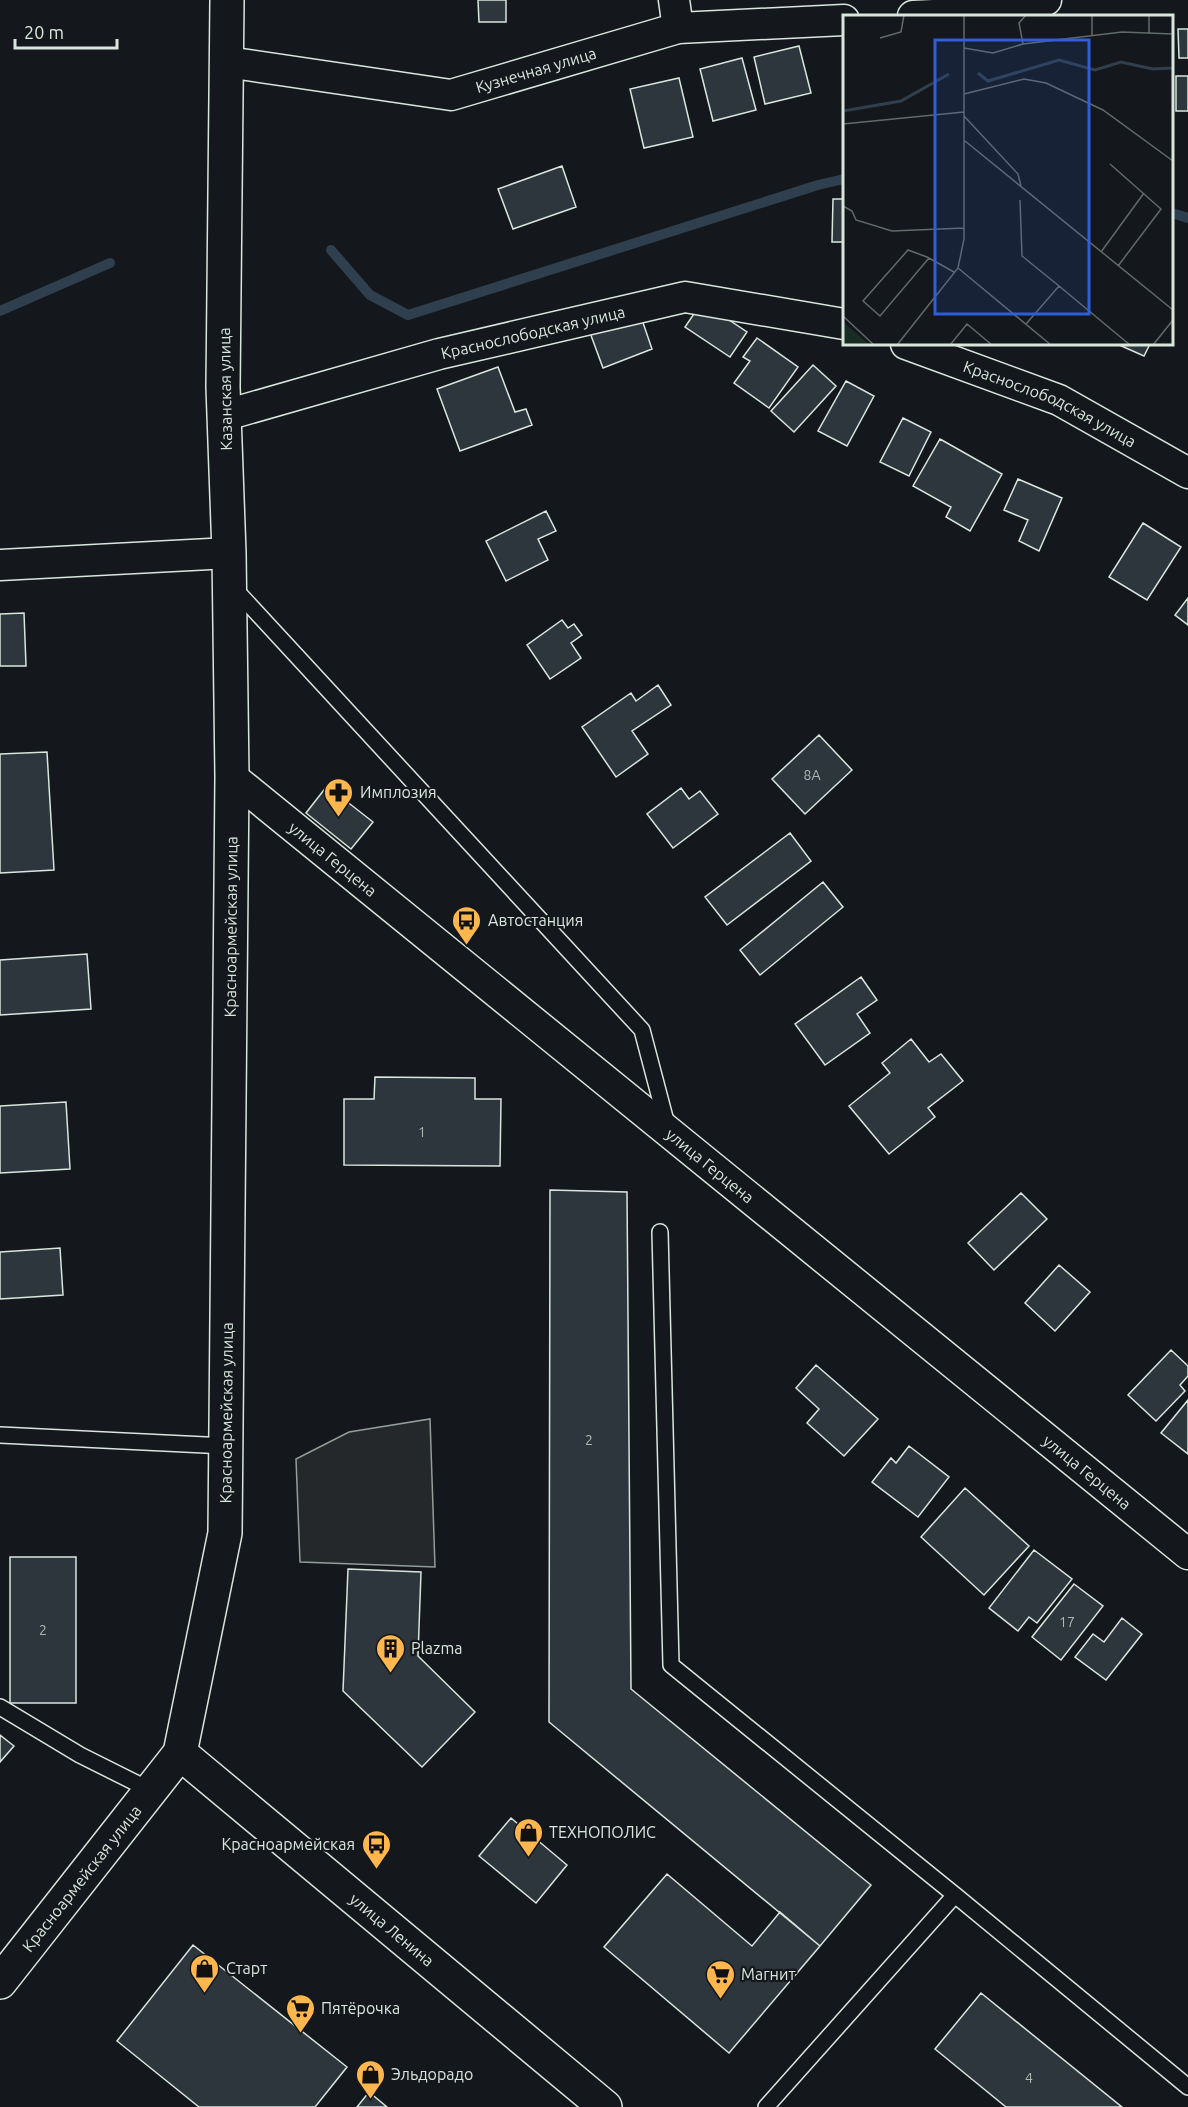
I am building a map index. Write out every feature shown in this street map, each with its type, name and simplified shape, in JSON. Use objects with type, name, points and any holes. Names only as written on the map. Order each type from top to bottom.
[{"type":"street","name":"Казанская улица","points":[[227,0],[223,387],[226,415],[232,777]]},
{"type":"street","points":[[943,15],[973,14],[1046,0]]},
{"type":"street","name":"Кузнечная улица","points":[[227,62],[451,95],[676,14],[843,20]]},
{"type":"street","name":"Краснослободская улица","points":[[226,415],[439,354],[685,297],[843,324]]},
{"type":"street","name":"Краснослободская улица","points":[[909,345],[1059,400],[1188,473]]},
{"type":"street","points":[[0,565],[229,568]]},
{"type":"street","name":"улица Герцена","points":[[232,777],[1188,1554]]},
{"type":"street","name":"Красноармейская улица","points":[[0,1982],[180,1753],[225,1533],[232,777]]},
{"type":"street","name":"улица Ленина","points":[[180,1753],[605,2107]]},
{"type":"lane","points":[[229,568],[642,1030],[669,1132]]},
{"type":"lane","points":[[660,1232],[671,1665],[1188,2086]]},
{"type":"lane","points":[[0,1435],[226,1446]]},
{"type":"lane","points":[[0,1707],[80,1755],[150,1790]]},
{"type":"lane","points":[[766,2107],[955,1895]]},
{"type":"shaded area","points":[[430,1419],[435,1567],[300,1562],[296,1459],[349,1432]]},
{"type":"building","points":[[478,0],[506,0],[506,22],[479,22]]},
{"type":"building","points":[[1178,29],[1188,29],[1188,58],[1179,58]]},
{"type":"building","points":[[799,46],[811,93],[765,104],[754,57]]},
{"type":"building","points":[[742,58],[756,110],[713,121],[700,69]]},
{"type":"building","points":[[1176,76],[1188,76],[1188,111],[1176,111]]},
{"type":"building","points":[[679,78],[693,137],[644,148],[630,89]]},
{"type":"building","points":[[562,166],[576,207],[513,229],[498,189]]},
{"type":"building","points":[[833,199],[843,199],[843,242],[832,242]]},
{"type":"building","points":[[702,302],[747,332],[730,357],[685,327]]},
{"type":"building","points":[[639,311],[652,349],[603,368],[589,330]]},
{"type":"building","points":[[757,338],[798,367],[769,408],[734,383],[750,361],[743,357]]},
{"type":"building","points":[[1119,345],[1150,345],[1144,356]]},
{"type":"building","points":[[813,365],[836,386],[794,432],[771,411]]},
{"type":"building","points":[[498,367],[515,412],[526,409],[532,425],[460,451],[437,389]]},
{"type":"building","points":[[846,381],[874,396],[847,446],[818,431]]},
{"type":"building","points":[[903,418],[931,432],[909,476],[880,462]]},
{"type":"building","points":[[940,439],[1002,474],[970,531],[946,517],[951,507],[913,486]]},
{"type":"building","points":[[1018,479],[1062,498],[1039,551],[1019,541],[1028,520],[1004,510]]},
{"type":"building","points":[[546,511],[556,531],[538,539],[548,560],[506,581],[486,541]]},
{"type":"building","points":[[1143,523],[1181,547],[1147,600],[1109,577]]},
{"type":"building","points":[[1188,598],[1188,625],[1175,615]]},
{"type":"building","points":[[24,613],[26,666],[0,666],[0,614]]},
{"type":"building","points":[[562,620],[568,628],[574,624],[582,635],[571,643],[581,658],[550,679],[527,645]]},
{"type":"building","points":[[658,685],[671,705],[632,731],[648,754],[616,777],[582,727],[631,693],[636,701]]},
{"type":"building","points":[[819,735],[852,770],[805,814],[772,779]]},
{"type":"building","points":[[47,752],[54,870],[0,873],[0,754]]},
{"type":"building","name":"Имплозия","points":[[327,786],[373,822],[351,849],[306,813]]},
{"type":"building","points":[[681,788],[689,799],[700,791],[718,814],[673,848],[647,814]]},
{"type":"building","points":[[790,833],[811,861],[727,925],[705,897]]},
{"type":"building","points":[[823,882],[843,907],[760,975],[740,950]]},
{"type":"building","points":[[87,954],[91,1009],[0,1015],[0,960]]},
{"type":"building","points":[[861,977],[877,1000],[857,1014],[870,1033],[825,1065],[795,1024]]},
{"type":"building","points":[[911,1039],[929,1062],[941,1054],[963,1081],[928,1108],[935,1117],[889,1154],[849,1106],[890,1073],[882,1063]]},
{"type":"building","points":[[375,1077],[475,1078],[475,1099],[501,1099],[500,1166],[344,1165],[344,1099],[374,1099]]},
{"type":"building","points":[[66,1102],[70,1169],[0,1173],[0,1106]]},
{"type":"building","points":[[550,1190],[627,1192],[631,1689],[871,1885],[820,1946],[549,1722]]},
{"type":"building","points":[[1021,1193],[1047,1219],[994,1270],[968,1243]]},
{"type":"building","points":[[60,1248],[63,1295],[0,1299],[0,1252]]},
{"type":"building","points":[[1059,1265],[1090,1292],[1055,1331],[1025,1303]]},
{"type":"building","points":[[1171,1350],[1188,1366],[1188,1376],[1180,1385],[1185,1391],[1156,1421],[1128,1395]]},
{"type":"building","points":[[816,1365],[878,1419],[844,1456],[807,1423],[819,1409],[796,1388]]},
{"type":"building","points":[[1188,1400],[1188,1454],[1161,1433]]},
{"type":"building","points":[[909,1446],[949,1477],[918,1517],[872,1482],[891,1458],[896,1463]]},
{"type":"building","points":[[965,1488],[1029,1546],[984,1595],[921,1537]]},
{"type":"building","points":[[1034,1550],[1072,1579],[1037,1623],[1029,1617],[1018,1631],[989,1608]]},
{"type":"building","points":[[10,1557],[76,1557],[76,1703],[10,1703]]},
{"type":"building","name":"Plazma","points":[[348,1569],[421,1572],[418,1656],[475,1712],[422,1767],[343,1691]]},
{"type":"building","points":[[1074,1584],[1103,1606],[1061,1660],[1032,1637]]},
{"type":"building","points":[[1122,1618],[1142,1634],[1106,1680],[1075,1657],[1093,1634],[1104,1642]]},
{"type":"building","points":[[0,1735],[14,1746],[0,1762]]},
{"type":"building","points":[[511,1818],[567,1865],[536,1903],[479,1856]]},
{"type":"building","name":"Магнит","points":[[667,1874],[752,1946],[780,1912],[820,1946],[729,2053],[604,1947]]},
{"type":"building","name":"Старт","points":[[193,1945],[347,2067],[315,2107],[199,2107],[117,2041]]},
{"type":"building","points":[[981,1993],[1122,2107],[1006,2107],[935,2049]]},
{"type":"building","name":"Эльдорадо","points":[[369,2092],[387,2107],[357,2107]]},
{"type":"waterway","points":[[331,250],[370,295],[408,315],[818,185],[843,179]]},
{"type":"waterway","points":[[1173,213],[1188,218]]},
{"type":"waterway","points":[[0,311],[110,263]]},
{"type":"place","name":"Имплозия","points":[[339,818]]},
{"type":"place","name":"Автостанция","points":[[467,946]]},
{"type":"place","name":"Plazma","points":[[390,1674]]},
{"type":"place","name":"ТЕХНОПОЛИС","points":[[528,1858]]},
{"type":"place","name":"Красноармейская","points":[[376,1870]]},
{"type":"place","name":"Старт","points":[[205,1994]]},
{"type":"place","name":"Магнит","points":[[720,2000]]},
{"type":"place","name":"Пятёрочка","points":[[300,2034]]},
{"type":"place","name":"Эльдорадо","points":[[370,2100]]}]
